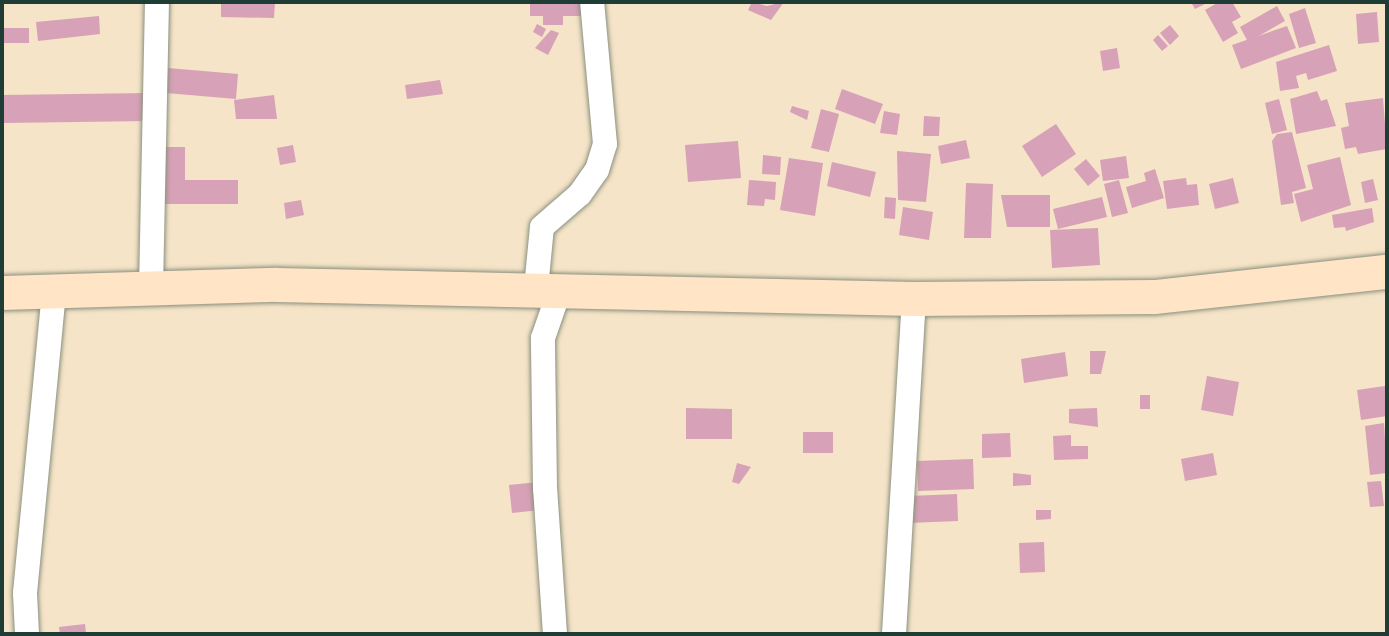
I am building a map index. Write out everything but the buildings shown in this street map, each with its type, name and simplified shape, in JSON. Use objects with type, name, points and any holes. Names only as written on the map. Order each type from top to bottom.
[{"type":"main road","points":[[2,293],[151,288],[548,289],[914,299],[1155,297],[1387,272]]},
{"type":"street","points":[[151,288],[157,2]]},
{"type":"street","points":[[555,634],[545,489],[543,338],[548,289],[542,227],[580,194],[597,170],[605,144],[592,2]]},
{"type":"street","points":[[27,634],[25,593],[54,291]]},
{"type":"street","points":[[894,634],[906,361],[914,299]]}]
